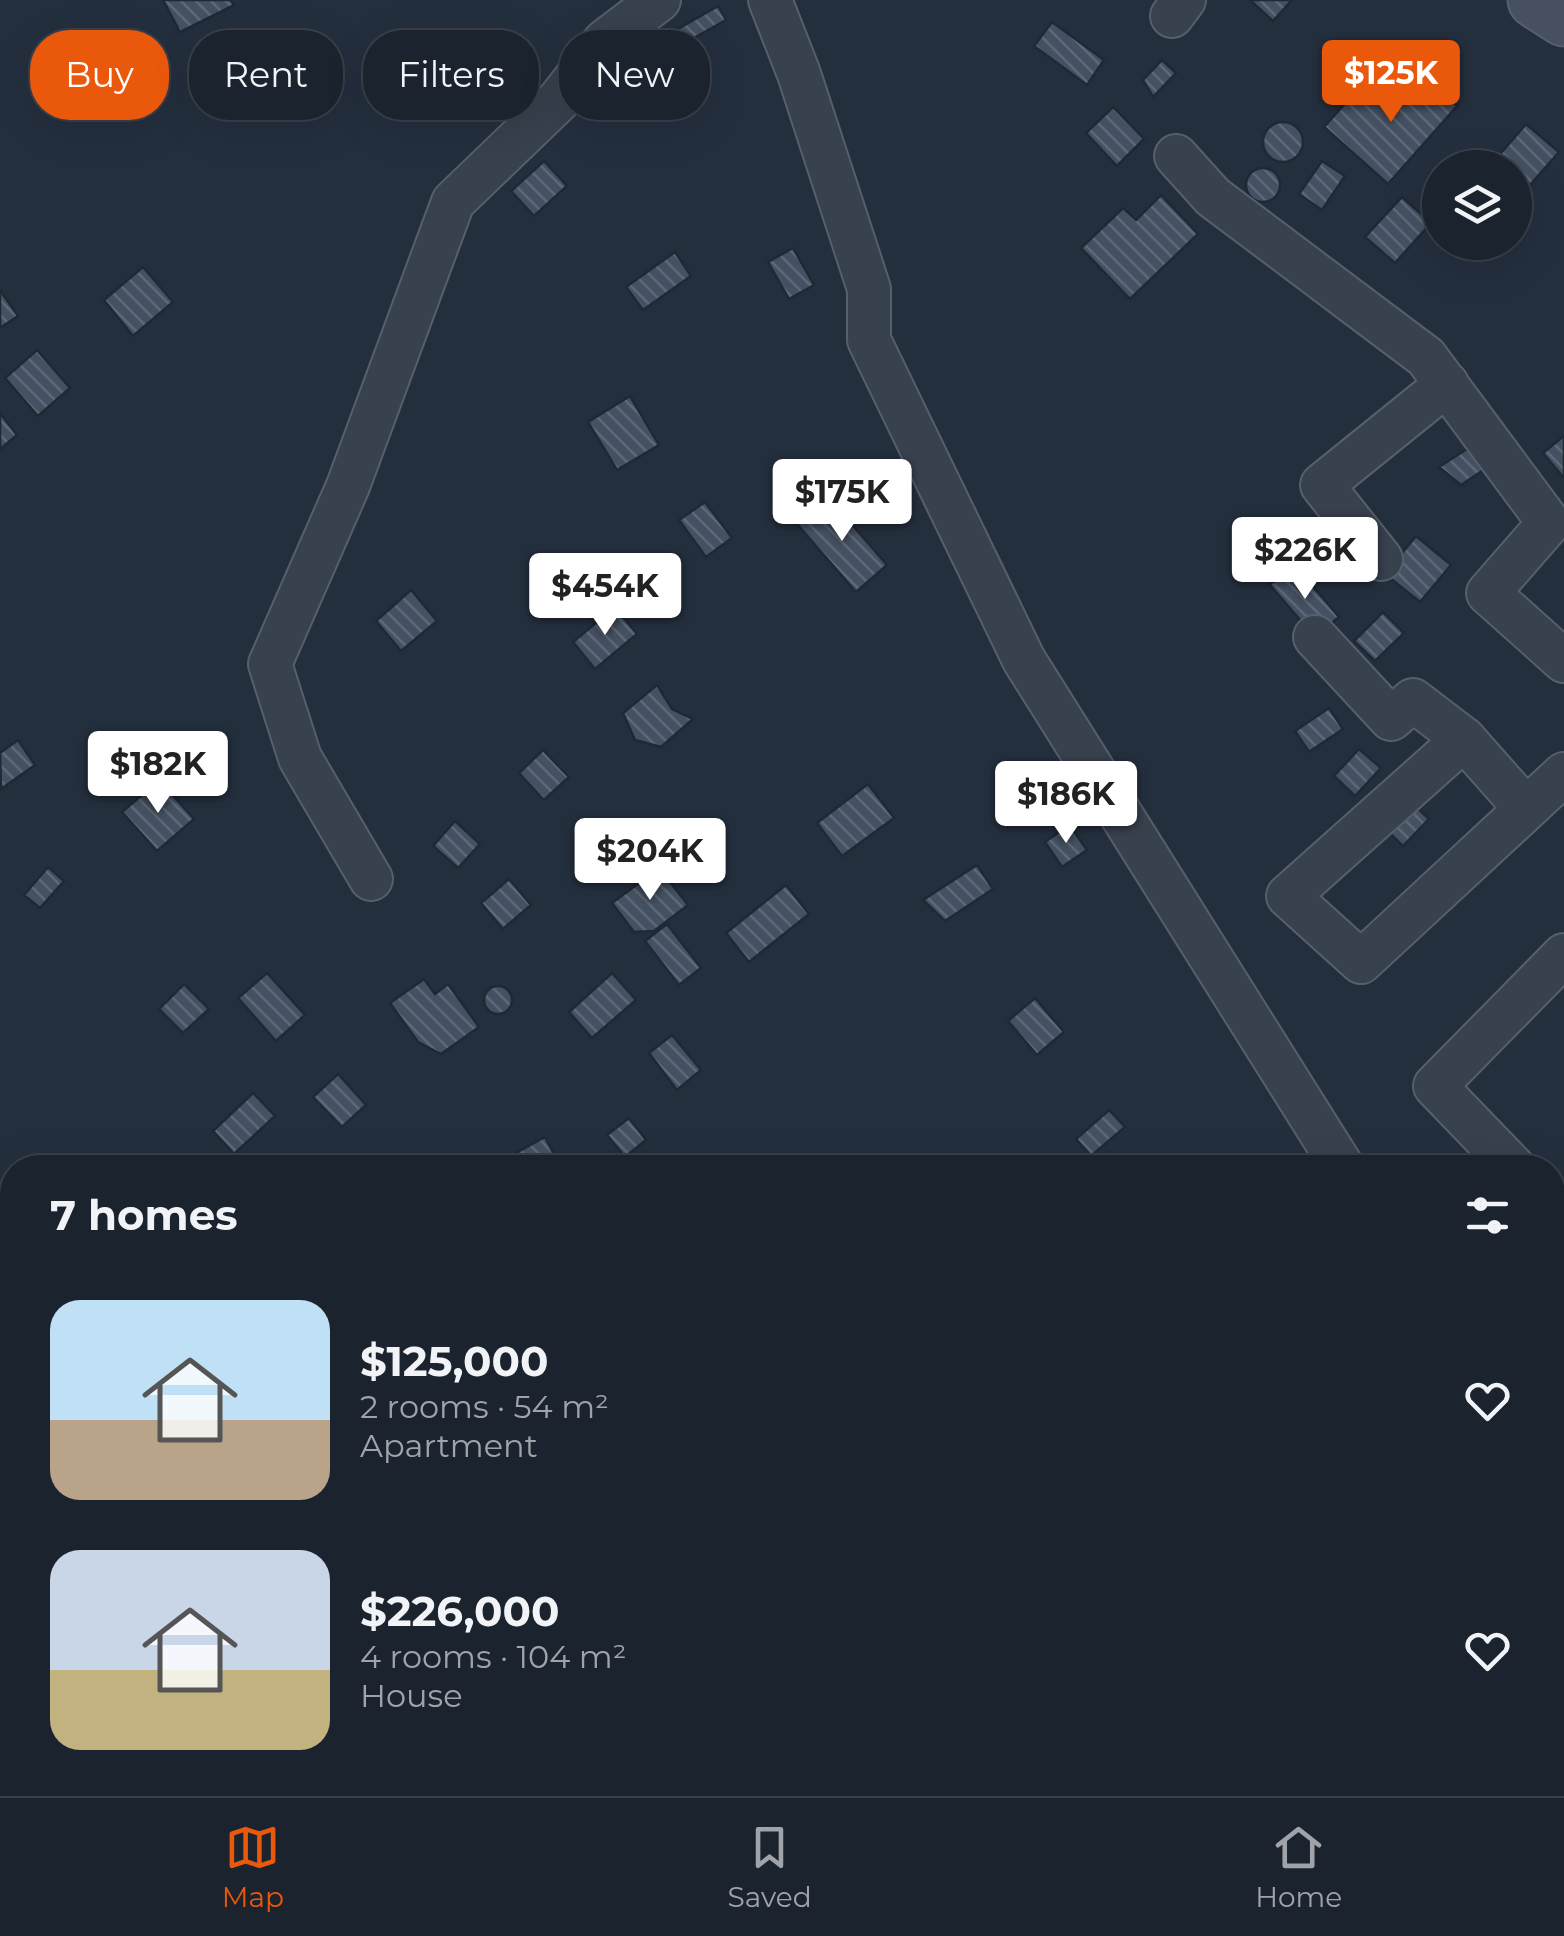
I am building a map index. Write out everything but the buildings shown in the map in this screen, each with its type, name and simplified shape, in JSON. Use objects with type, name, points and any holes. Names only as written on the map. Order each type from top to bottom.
[{"type":"main road","points":[[1536,0],[1564,18]]},
{"type":"street","points":[[370,879],[300,758],[270,664],[348,486],[454,202],[558,102],[605,41],[659,0]]},
{"type":"street","points":[[770,0],[799,74],[868,289],[869,340],[1016,642],[1335,1155]]},
{"type":"street","points":[[1176,156],[1213,198],[1426,357],[1549,523],[1488,592],[1564,661]]},
{"type":"street","points":[[1381,559],[1322,485],[1446,384]]},
{"type":"street","points":[[1315,637],[1391,719],[1413,700],[1464,739],[1526,810]]},
{"type":"street","points":[[1464,739],[1288,896],[1361,962],[1564,774]]},
{"type":"street","points":[[1502,1155],[1436,1086],[1564,955]]}]
